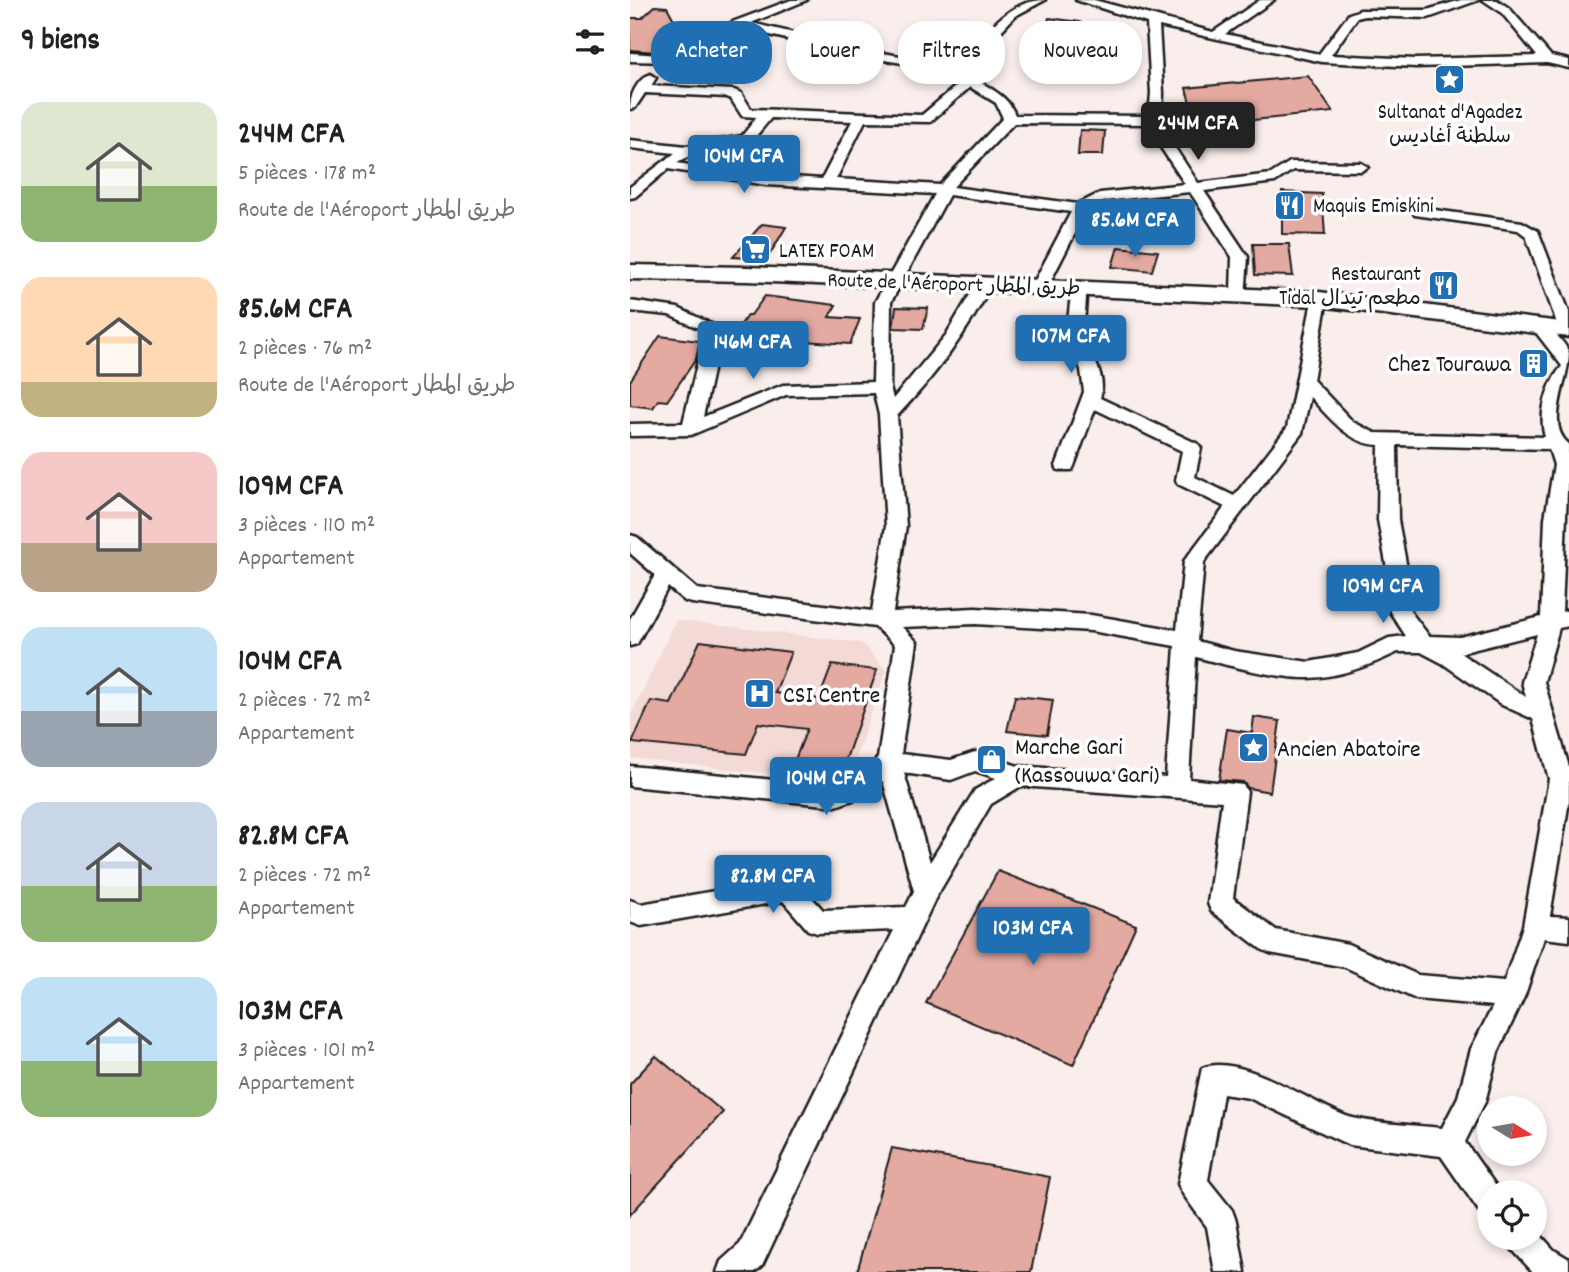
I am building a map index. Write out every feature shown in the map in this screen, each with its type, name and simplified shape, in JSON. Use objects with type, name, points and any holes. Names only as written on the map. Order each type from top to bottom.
[{"type":"main road","name":"Route de l'Aéroport طريق المطار","points":[[631,274],[1239,294],[1319,299],[1568,329]]},
{"type":"street","points":[[747,21],[802,0]]},
{"type":"street","points":[[1005,23],[1012,14],[1039,0]]},
{"type":"street","points":[[1082,0],[1215,36],[1322,58],[1416,63],[1547,60],[1569,65]]},
{"type":"street","points":[[1215,36],[1268,0]]},
{"type":"street","points":[[1322,58],[1353,16],[1364,12],[1428,14],[1473,0]]},
{"type":"street","points":[[1489,0],[1505,10],[1547,60]]},
{"type":"street","points":[[1153,21],[1157,93],[1155,120],[1159,134],[1240,257],[1239,294]]},
{"type":"street","points":[[772,32],[898,62]]},
{"type":"street","points":[[630,57],[651,58]]},
{"type":"street","points":[[635,96],[651,76]]},
{"type":"street","points":[[635,96],[729,93],[736,96],[747,113],[925,119],[957,84]]},
{"type":"street","points":[[977,84],[1007,104],[1010,119]]},
{"type":"street","points":[[630,144],[690,149],[746,139],[768,113]]},
{"type":"street","points":[[827,183],[861,117]]},
{"type":"street","points":[[881,620],[896,526],[888,415],[881,387],[883,302],[893,282],[950,180],[1010,119],[1155,120]]},
{"type":"street","points":[[630,194],[665,164],[690,149]]},
{"type":"street","points":[[665,164],[693,171],[787,183],[944,190],[1080,209]]},
{"type":"street","points":[[1039,288],[1080,209],[1100,197],[1275,177],[1290,166],[1361,167]]},
{"type":"street","points":[[1420,212],[1522,226],[1532,233],[1568,329]]},
{"type":"street","points":[[1548,272],[1569,273]]},
{"type":"street","points":[[888,415],[927,375],[967,319],[984,284]]},
{"type":"street","points":[[1065,466],[1093,392],[1090,370],[1075,330],[1079,309],[1078,288]]},
{"type":"street","points":[[1177,786],[1194,561],[1296,429],[1319,299]]},
{"type":"street","points":[[630,306],[672,312],[714,328],[691,429]]},
{"type":"street","points":[[1539,326],[1569,363]]},
{"type":"street","points":[[1449,1143],[1471,1102],[1485,1049],[1512,996],[1536,926],[1561,779],[1533,682],[1560,619],[1555,518],[1563,465],[1562,448],[1549,422],[1561,378],[1569,369]]},
{"type":"street","points":[[1305,381],[1347,426],[1372,439],[1562,448]]},
{"type":"street","points":[[630,430],[691,429],[783,390],[881,387]]},
{"type":"street","points":[[1090,400],[1192,448],[1185,480],[1238,505]]},
{"type":"street","points":[[1388,440],[1388,520],[1396,563],[1400,612],[1423,644],[1450,657],[1510,699],[1541,713]]},
{"type":"street","points":[[630,542],[692,596],[881,620],[975,616],[1078,622],[1186,643],[1234,659],[1309,670],[1362,660],[1396,644],[1460,645],[1560,619]]},
{"type":"street","points":[[630,638],[666,573]]},
{"type":"street","points":[[881,620],[906,642],[889,762],[926,891]]},
{"type":"street","points":[[630,776],[836,796],[859,788],[889,762],[951,770],[975,761],[1018,776],[1235,792],[1220,903],[1270,941],[1348,956],[1416,988],[1512,996]]},
{"type":"street","points":[[732,1272],[751,1255],[926,891],[983,797],[1018,776]]},
{"type":"street","points":[[634,915],[788,889],[817,922],[913,918]]},
{"type":"street","points":[[1536,926],[1569,929]]},
{"type":"street","points":[[1230,1272],[1221,1221],[1193,1184],[1212,1078],[1251,1085],[1349,1131],[1449,1143],[1477,1184]]},
{"type":"street","points":[[1533,1250],[1543,1261],[1563,1272]]},
{"type":"shaded area","name":"CSI Centre","points":[[676,620],[862,643],[886,670],[847,783],[630,758],[630,717]]},
{"type":"building","points":[[655,6],[667,7],[675,21],[651,21],[651,52],[630,50],[630,18],[642,18]]},
{"type":"building","points":[[1049,18],[1072,21],[1048,21]]},
{"type":"building","points":[[1308,76],[1333,112],[1244,121],[1240,110],[1192,111],[1186,88]]},
{"type":"building","points":[[1080,130],[1105,131],[1103,155],[1078,155]]},
{"type":"building","points":[[1282,192],[1322,194],[1325,235],[1282,234]]},
{"type":"building","points":[[762,224],[786,227],[767,259],[733,257]]},
{"type":"building","points":[[1253,244],[1289,244],[1293,276],[1255,275]]},
{"type":"building","points":[[1118,247],[1158,251],[1152,271],[1112,267]]},
{"type":"building","points":[[765,296],[836,305],[829,317],[860,319],[850,344],[787,340],[790,350],[731,341],[747,315],[751,315]]},
{"type":"building","points":[[896,307],[928,308],[923,329],[893,328]]},
{"type":"building","points":[[660,336],[700,341],[696,359],[667,401],[658,400],[653,408],[630,405],[630,381]]},
{"type":"building","points":[[700,641],[791,652],[775,693],[819,699],[832,665],[877,670],[840,776],[791,770],[807,729],[758,723],[746,754],[632,743],[651,701],[671,704]]},
{"type":"building","points":[[1015,696],[1053,700],[1047,735],[1007,731]]},
{"type":"building","points":[[1254,717],[1280,721],[1270,792],[1248,788],[1243,782],[1219,780],[1227,729],[1252,733]]},
{"type":"building","points":[[998,871],[1136,925],[1073,1065],[926,1003]]},
{"type":"building","points":[[656,1056],[723,1112],[630,1215],[630,1084]]},
{"type":"building","points":[[892,1148],[1050,1177],[1031,1272],[857,1272]]},
{"type":"place","name":"Sultanat d'Agadez سلطنة أغاديس","points":[[1450,79]]},
{"type":"place","name":"Maquis Emiskini","points":[[1290,205]]},
{"type":"place","name":"LATEX FOAM","points":[[756,250]]},
{"type":"place","name":"Restaurant Tidal مطعم تيدال","points":[[1444,285]]},
{"type":"place","name":"Chez Tourawa","points":[[1534,363]]},
{"type":"place","name":"CSI Centre","points":[[760,694]]},
{"type":"place","name":"Ancien Abatoire","points":[[1254,748]]},
{"type":"place","name":"Marche Gari (Kassouwa Gari)","points":[[992,760]]}]
